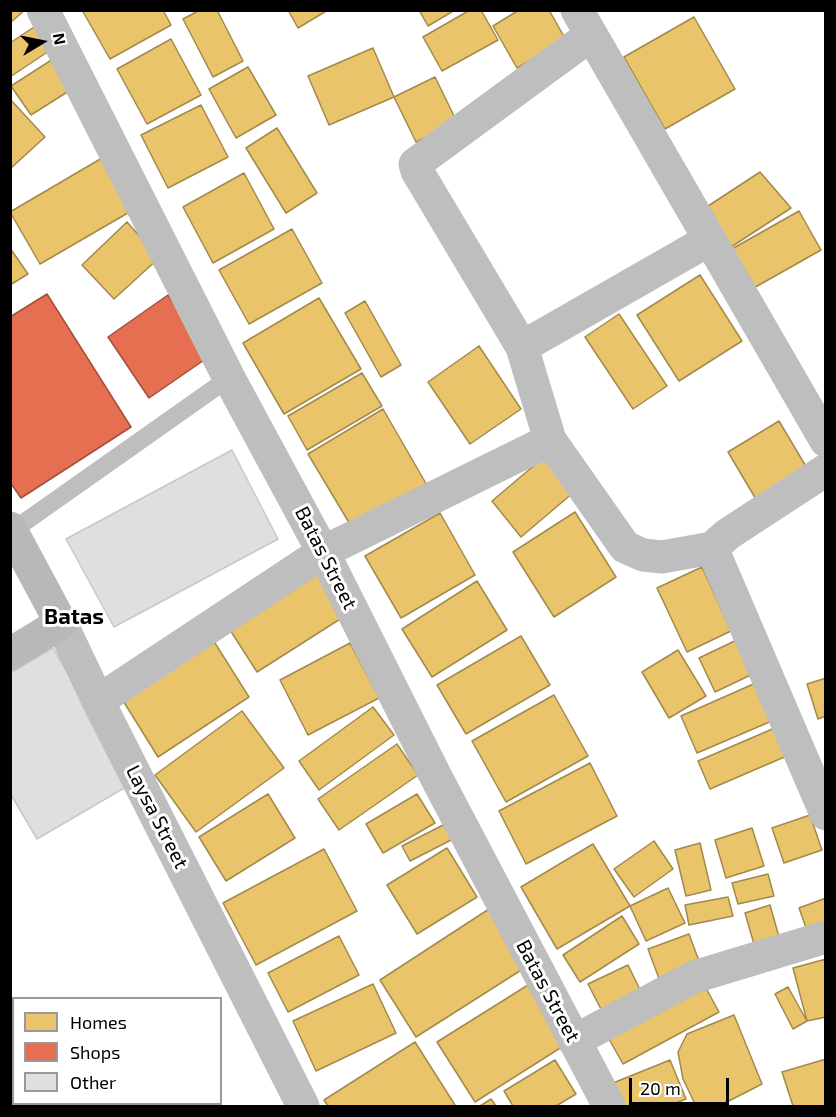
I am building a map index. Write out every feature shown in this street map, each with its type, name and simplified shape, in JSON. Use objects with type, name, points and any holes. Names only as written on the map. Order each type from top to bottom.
[{"type":"street","name":"Batas Street","points":[[43,10],[229,378],[323,552],[436,777],[609,1107]]},
{"type":"street","points":[[825,441],[584,23],[415,164],[417,171],[522,347],[550,440],[625,547],[643,555],[662,557],[712,548],[728,534],[825,470]]},
{"type":"street","points":[[522,347],[709,240]]},
{"type":"street","points":[[98,701],[323,552],[550,440]]},
{"type":"street","name":"Laysa Street","points":[[11,530],[61,623],[303,1107]]},
{"type":"street","points":[[712,548],[825,813]]},
{"type":"street","points":[[10,654],[61,623]]},
{"type":"street","points":[[574,1041],[694,977],[825,937]]},
{"type":"lane","points":[[11,530],[229,378]]},
{"type":"building: Homes","points":[[10,10],[25,10],[10,23]]},
{"type":"building: Homes","points":[[82,10],[163,10],[171,25],[110,59]]},
{"type":"building: Homes","points":[[200,10],[217,10],[243,61],[213,77],[183,19]]},
{"type":"building: Homes","points":[[288,10],[328,10],[298,28]]},
{"type":"building: Homes","points":[[419,10],[455,10],[428,26]]},
{"type":"building: Homes","points":[[470,10],[481,10],[498,40],[442,71],[423,37]]},
{"type":"building: Homes","points":[[519,10],[549,10],[566,40],[517,68],[493,26]]},
{"type":"building: Homes","points":[[694,17],[735,89],[665,129],[624,57]]},
{"type":"building: Homes","points":[[37,25],[52,49],[10,77],[10,43]]},
{"type":"building: Homes","points":[[171,39],[201,95],[147,124],[117,69]]},
{"type":"building: Homes","points":[[373,48],[394,97],[329,125],[308,76]]},
{"type":"building: Homes","points":[[53,59],[72,89],[31,115],[11,86]]},
{"type":"building: Homes","points":[[248,67],[276,115],[236,138],[209,89]]},
{"type":"building: Homes","points":[[435,77],[457,122],[416,142],[394,97]]},
{"type":"building: Homes","points":[[10,99],[45,137],[10,169]]},
{"type":"building: Homes","points":[[201,105],[228,157],[168,188],[141,135]]},
{"type":"building: Homes","points":[[277,128],[317,193],[286,213],[246,148]]},
{"type":"building: Homes","points":[[102,158],[133,210],[40,264],[10,212]]},
{"type":"building: Homes","points":[[760,172],[791,208],[728,249],[705,208]]},
{"type":"building: Homes","points":[[244,173],[274,229],[213,263],[183,207]]},
{"type":"building: Homes","points":[[799,211],[821,250],[752,289],[730,250]]},
{"type":"building: Homes","points":[[127,222],[159,258],[114,299],[82,265]]},
{"type":"building: Homes","points":[[292,229],[322,283],[249,324],[219,270]]},
{"type":"building: Homes","points":[[10,248],[28,274],[10,285]]},
{"type":"building: Homes","points":[[700,275],[742,341],[679,381],[637,315]]},
{"type":"building: Homes","points":[[319,298],[361,369],[284,414],[243,343]]},
{"type":"building: Homes","points":[[365,301],[401,365],[381,377],[345,313]]},
{"type":"building: Homes","points":[[619,314],[667,386],[633,409],[585,337]]},
{"type":"building: Homes","points":[[479,346],[521,409],[470,444],[428,382]]},
{"type":"building: Homes","points":[[362,373],[382,406],[307,450],[288,416]]},
{"type":"building: Homes","points":[[383,409],[428,487],[354,531],[308,454]]},
{"type":"building: Homes","points":[[779,421],[811,475],[760,506],[728,452]]},
{"type":"building: Homes","points":[[544,457],[574,492],[521,537],[492,501]]},
{"type":"building: Homes","points":[[575,512],[616,577],[554,617],[513,552]]},
{"type":"building: Homes","points":[[440,513],[475,575],[401,618],[365,556]]},
{"type":"building: Homes","points":[[315,561],[348,614],[257,672],[223,619]]},
{"type":"building: Homes","points":[[702,567],[731,631],[687,652],[657,588]]},
{"type":"building: Homes","points":[[477,581],[507,630],[432,677],[402,629]]},
{"type":"building: Homes","points":[[208,632],[249,697],[158,757],[117,691]]},
{"type":"building: Homes","points":[[521,636],[550,685],[466,734],[437,685]]},
{"type":"building: Homes","points":[[743,637],[759,671],[715,692],[699,658]]},
{"type":"building: Homes","points":[[350,643],[379,698],[308,735],[280,680]]},
{"type":"building: Homes","points":[[678,650],[706,696],[669,718],[642,672]]},
{"type":"building: Homes","points":[[826,678],[826,716],[818,719],[807,684]]},
{"type":"building: Homes","points":[[758,682],[774,720],[697,753],[681,716]]},
{"type":"building: Homes","points":[[554,695],[588,756],[506,802],[472,741]]},
{"type":"building: Homes","points":[[373,707],[394,735],[319,790],[299,761]]},
{"type":"building: Homes","points":[[242,711],[284,768],[196,832],[155,775]]},
{"type":"building: Homes","points":[[777,727],[789,755],[710,789],[698,761]]},
{"type":"building: Homes","points":[[397,744],[418,775],[339,830],[318,799]]},
{"type":"building: Homes","points":[[590,763],[617,816],[526,864],[499,811]]},
{"type":"building: Homes","points":[[268,794],[295,838],[226,881],[199,837]]},
{"type":"building: Homes","points":[[417,794],[435,823],[383,853],[366,824]]},
{"type":"building: Homes","points":[[810,815],[822,850],[784,863],[772,828]]},
{"type":"building: Homes","points":[[449,822],[457,837],[410,861],[402,846]]},
{"type":"building: Homes","points":[[752,828],[764,866],[726,878],[715,840]]},
{"type":"building: Homes","points":[[654,841],[673,869],[634,897],[614,869]]},
{"type":"building: Homes","points":[[700,843],[711,890],[686,896],[675,850]]},
{"type":"building: Homes","points":[[593,844],[630,906],[557,949],[521,887]]},
{"type":"building: Homes","points":[[447,848],[477,897],[417,934],[387,885]]},
{"type":"building: Homes","points":[[324,849],[357,911],[256,965],[223,903]]},
{"type":"building: Homes","points":[[768,874],[774,896],[738,904],[732,883]]},
{"type":"building: Homes","points":[[668,888],[685,923],[646,941],[630,906]]},
{"type":"building: Homes","points":[[728,897],[733,916],[689,925],[685,905]]},
{"type":"building: Homes","points":[[826,898],[826,930],[809,936],[799,908]]},
{"type":"building: Homes","points":[[770,905],[781,944],[756,951],[745,913]]},
{"type":"building: Homes","points":[[489,909],[526,967],[416,1037],[380,980]]},
{"type":"building: Homes","points":[[622,916],[639,944],[580,982],[563,955]]},
{"type":"building: Homes","points":[[689,934],[702,969],[661,984],[648,949]]},
{"type":"building: Homes","points":[[339,936],[359,975],[288,1012],[268,973]]},
{"type":"building: Homes","points":[[826,959],[826,1017],[807,1021],[793,968]]},
{"type":"building: Homes","points":[[628,965],[644,998],[605,1017],[588,984]]},
{"type":"building: Homes","points":[[701,979],[719,1012],[623,1064],[605,1032]]},
{"type":"building: Homes","points":[[373,984],[396,1033],[316,1071],[293,1021]]},
{"type":"building: Homes","points":[[528,985],[565,1045],[475,1102],[437,1042]]},
{"type":"building: Homes","points":[[788,987],[807,1021],[793,1029],[775,994]]},
{"type":"building: Homes","points":[[734,1015],[762,1084],[719,1106],[696,1106],[683,1079],[678,1052],[687,1034]]},
{"type":"building: Homes","points":[[415,1042],[455,1105],[328,1106],[324,1100]]},
{"type":"building: Homes","points":[[826,1059],[826,1106],[793,1106],[782,1072]]},
{"type":"building: Homes","points":[[555,1060],[576,1094],[556,1106],[513,1106],[504,1091]]},
{"type":"building: Homes","points":[[670,1060],[686,1099],[668,1106],[622,1106],[613,1083]]},
{"type":"building: Homes","points":[[491,1099],[496,1106],[480,1106]]},
{"type":"building: Shops","points":[[47,294],[131,427],[21,498],[10,482],[10,317]]},
{"type":"building: Shops","points":[[168,295],[210,356],[149,398],[108,337]]},
{"type":"building: Other","points":[[232,450],[278,539],[114,627],[66,539]]},
{"type":"building: Other","points":[[53,648],[131,784],[37,839],[10,793],[10,673]]},
{"type":"district","name":"Batas","points":[[74,617]]}]
